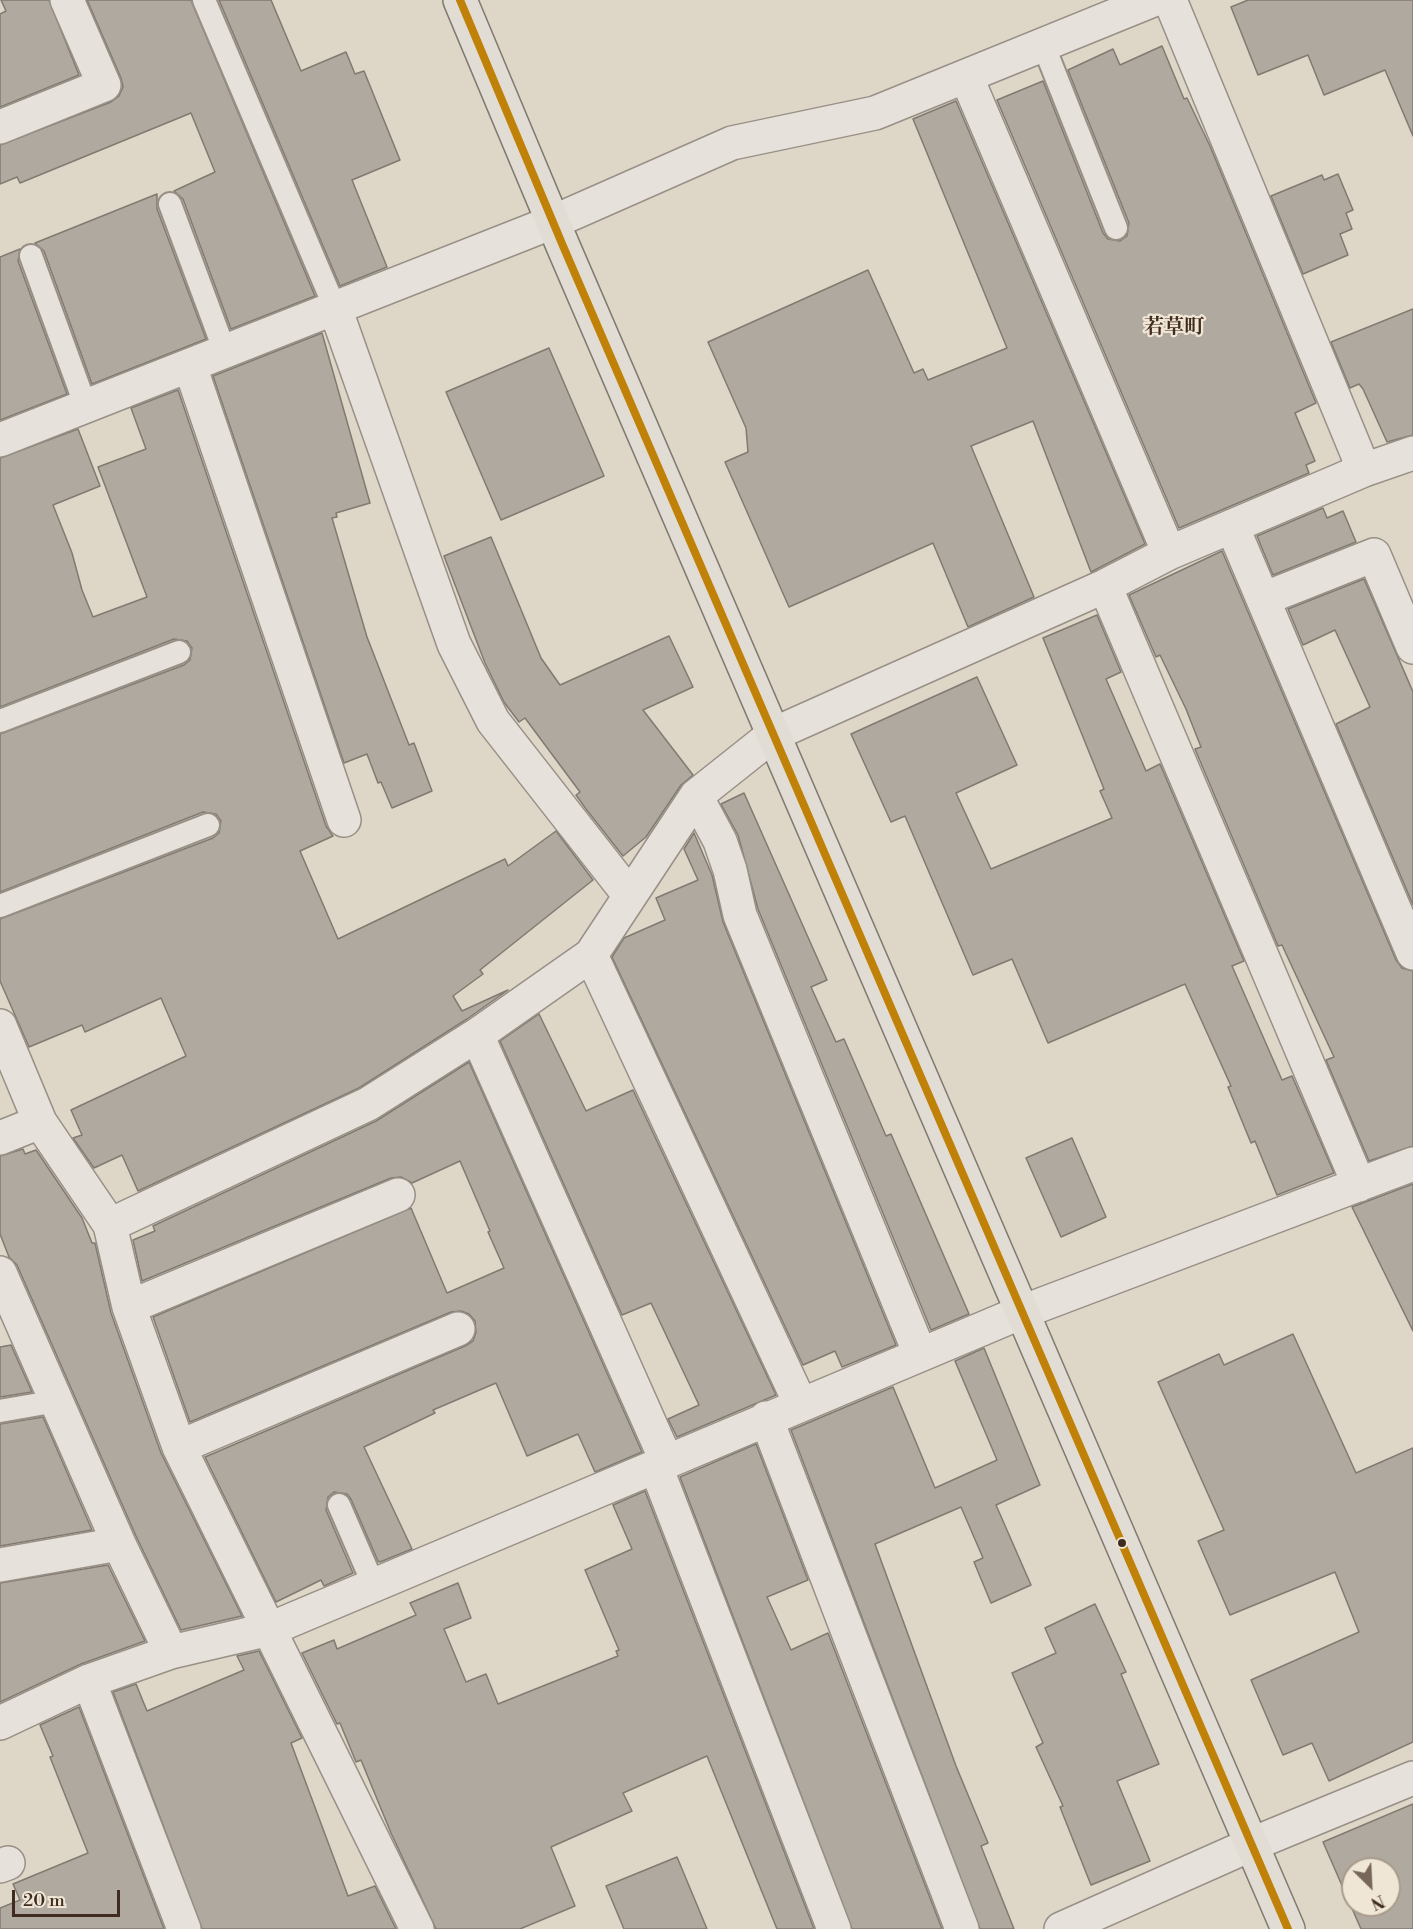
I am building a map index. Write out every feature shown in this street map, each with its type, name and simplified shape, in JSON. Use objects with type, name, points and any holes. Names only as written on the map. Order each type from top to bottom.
[{"type":"highway","points":[[460,0],[553,222],[1288,1929]]},
{"type":"street","points":[[0,127],[104,85],[67,0]]},
{"type":"street","points":[[0,440],[553,222],[732,143],[875,113],[1153,0]]},
{"type":"street","points":[[1170,0],[1364,470]]},
{"type":"street","points":[[966,76],[1169,553]]},
{"type":"street","points":[[335,308],[459,654],[493,721],[630,896]]},
{"type":"street","points":[[190,366],[344,820]]},
{"type":"street","points":[[110,1225],[368,1104],[477,1035],[591,955],[696,796],[774,734],[1105,586],[1169,553],[1364,470],[1413,453]]},
{"type":"street","points":[[1232,526],[1413,953]]},
{"type":"street","points":[[1263,600],[1374,555],[1413,647]]},
{"type":"street","points":[[1105,586],[1359,1185]]},
{"type":"street","points":[[696,796],[720,841],[740,915],[920,1354]]},
{"type":"street","points":[[591,955],[800,1403]]},
{"type":"street","points":[[0,1026],[40,1122],[110,1225],[129,1307],[179,1447],[417,1929]]},
{"type":"street","points":[[477,1035],[662,1465],[834,1929]]},
{"type":"street","points":[[0,1138],[40,1122]]},
{"type":"street","points":[[0,1722],[89,1682],[171,1652],[270,1629],[662,1465],[800,1403],[1022,1312],[1413,1164]]},
{"type":"street","points":[[129,1307],[398,1195]]},
{"type":"street","points":[[0,1273],[120,1544],[171,1652]]},
{"type":"street","points":[[179,1447],[458,1329]]},
{"type":"street","points":[[766,1418],[962,1929]]},
{"type":"street","points":[[0,1565],[120,1544]]},
{"type":"street","points":[[89,1682],[184,1929]]},
{"type":"street","points":[[1061,1929],[1251,1845],[1413,1778]]},
{"type":"lane","points":[[204,0],[335,308]]},
{"type":"lane","points":[[1043,44],[1116,228]]},
{"type":"lane","points":[[170,204],[225,352]]},
{"type":"lane","points":[[31,256],[86,407]]},
{"type":"lane","points":[[0,721],[178,652]]},
{"type":"lane","points":[[0,906],[208,825]]},
{"type":"lane","points":[[0,1411],[57,1401]]},
{"type":"lane","points":[[339,1505],[374,1586]]},
{"type":"building","points":[[1,0],[49,0],[79,75],[0,107],[0,14],[6,11]]},
{"type":"building","points":[[87,0],[191,0],[315,296],[231,329],[183,199],[174,191],[215,172],[191,113],[20,183],[17,177],[0,184],[0,145],[111,102],[119,96],[123,87],[121,78]]},
{"type":"building","points":[[219,0],[271,0],[301,71],[346,52],[355,74],[364,71],[400,160],[352,180],[387,267],[340,286]]},
{"type":"building","points":[[1248,0],[1413,0],[1413,136],[1385,70],[1324,95],[1308,55],[1258,75],[1231,7]]},
{"type":"building","points":[[1162,46],[1184,99],[1187,98],[1210,146],[1316,403],[1295,413],[1315,461],[1306,465],[1309,473],[1179,528],[997,100],[1043,81],[1103,233],[1108,239],[1120,241],[1127,236],[1129,223],[1068,70],[1113,49],[1120,65]]},
{"type":"building","points":[[956,101],[1145,544],[1091,572],[1033,421],[971,446],[1034,597],[968,627],[933,543],[789,607],[725,462],[748,452],[746,428],[708,342],[868,270],[914,373],[923,369],[928,380],[1007,348],[913,119]]},
{"type":"building","points":[[1338,174],[1353,210],[1346,213],[1352,229],[1340,234],[1348,255],[1303,274],[1271,196],[1322,175],[1324,180]]},
{"type":"building","points":[[157,194],[157,209],[206,339],[92,384],[44,251],[35,243]]},
{"type":"building","points":[[20,249],[18,261],[67,394],[0,420],[0,257]]},
{"type":"building","points":[[1413,309],[1413,435],[1387,442],[1363,389],[1359,384],[1350,388],[1331,342]]},
{"type":"building","points":[[322,333],[370,503],[336,513],[337,517],[332,518],[367,637],[409,745],[414,743],[432,791],[392,808],[381,782],[378,783],[367,754],[344,763],[213,376]]},
{"type":"building","points":[[549,348],[604,476],[501,520],[446,392]]},
{"type":"building","points":[[178,390],[326,826],[333,836],[300,851],[338,939],[505,859],[508,866],[556,831],[593,880],[480,970],[483,974],[453,996],[462,1011],[508,990],[467,1019],[359,1088],[138,1191],[122,1155],[94,1168],[73,1138],[82,1135],[71,1110],[186,1056],[161,998],[85,1032],[82,1025],[29,1047],[0,981],[0,919],[213,838],[219,833],[221,821],[216,814],[203,812],[0,892],[0,734],[184,665],[190,660],[192,648],[187,641],[174,639],[0,707],[0,458],[78,429],[100,486],[53,505],[93,617],[147,597],[98,467],[146,449],[131,408]]},
{"type":"building","points":[[1323,508],[1327,518],[1343,511],[1356,542],[1273,575],[1257,536]]},
{"type":"building","points":[[491,537],[541,658],[560,685],[669,636],[693,687],[643,710],[693,775],[681,785],[646,837],[623,856],[576,795],[580,792],[525,718],[519,722],[504,702],[485,663],[444,556]]},
{"type":"building","points":[[1222,551],[1396,960],[1402,968],[1413,971],[1413,1146],[1369,1161],[1326,1060],[1334,1057],[1282,945],[1278,946],[1195,749],[1201,747],[1186,709],[1160,655],[1156,657],[1129,595]]},
{"type":"building","points":[[1364,579],[1413,692],[1413,905],[1336,724],[1370,707],[1335,630],[1303,645],[1288,609]]},
{"type":"building","points":[[1097,615],[1121,672],[1106,679],[1146,771],[1160,764],[1244,961],[1232,966],[1282,1080],[1292,1076],[1334,1173],[1277,1195],[1255,1141],[1251,1143],[1228,1087],[1231,1086],[1185,984],[1048,1043],[1012,959],[973,975],[905,816],[891,822],[851,734],[977,677],[1017,765],[956,793],[991,869],[1112,818],[1100,791],[1104,789],[1043,638]]},
{"type":"building","points":[[744,793],[827,980],[811,987],[836,1042],[844,1039],[886,1136],[891,1134],[969,1314],[931,1330],[758,909],[738,835],[721,804]]},
{"type":"building","points":[[694,833],[712,875],[723,922],[896,1345],[842,1367],[835,1351],[803,1365],[612,957],[624,938],[665,920],[656,898],[698,880],[684,849]]},
{"type":"building","points":[[539,1014],[586,1111],[633,1090],[776,1395],[677,1437],[668,1419],[699,1405],[651,1303],[622,1315],[500,1041]]},
{"type":"building","points":[[469,1062],[642,1452],[595,1472],[578,1434],[527,1456],[496,1383],[433,1410],[435,1413],[364,1447],[412,1549],[378,1561],[351,1499],[347,1494],[334,1492],[328,1497],[326,1510],[353,1573],[324,1586],[321,1580],[276,1602],[205,1457],[465,1346],[473,1341],[476,1332],[475,1321],[469,1314],[461,1311],[451,1312],[190,1422],[153,1317],[411,1208],[447,1293],[504,1268],[488,1232],[490,1231],[460,1161],[412,1183],[401,1177],[391,1178],[142,1281],[133,1240],[155,1231],[153,1226],[376,1121]]},
{"type":"building","points":[[1072,1138],[1106,1217],[1061,1237],[1026,1158]]},
{"type":"building","points":[[23,1149],[25,1154],[36,1150],[82,1218],[92,1243],[95,1243],[111,1313],[161,1453],[242,1616],[181,1630],[136,1536],[17,1265],[9,1257],[0,1234],[0,1156]]},
{"type":"building","points":[[1413,1184],[1413,1331],[1352,1207]]},
{"type":"building","points":[[1293,1334],[1356,1473],[1413,1448],[1413,1742],[1329,1781],[1312,1743],[1283,1755],[1251,1680],[1359,1632],[1335,1572],[1230,1615],[1198,1541],[1224,1530],[1158,1382],[1219,1354],[1224,1365]]},
{"type":"building","points":[[11,1345],[32,1392],[0,1397],[0,1347]]},
{"type":"building","points":[[984,1348],[1040,1485],[996,1505],[1031,1585],[991,1603],[974,1562],[983,1558],[961,1507],[875,1544],[956,1766],[988,1843],[981,1846],[1014,1929],[980,1929],[791,1430],[893,1387],[935,1488],[997,1460],[955,1361]]},
{"type":"building","points":[[43,1417],[92,1530],[0,1546],[0,1424]]},
{"type":"building","points":[[756,1444],[808,1580],[767,1597],[791,1650],[828,1633],[942,1929],[852,1929],[680,1477]]},
{"type":"building","points":[[645,1491],[814,1929],[777,1929],[707,1756],[623,1793],[632,1811],[551,1847],[575,1906],[520,1929],[436,1929],[391,1833],[361,1760],[356,1762],[340,1723],[337,1724],[302,1653],[334,1640],[337,1649],[416,1615],[410,1603],[458,1583],[471,1618],[444,1629],[466,1682],[486,1674],[498,1704],[618,1656],[616,1651],[619,1650],[585,1570],[632,1549],[613,1505]]},
{"type":"building","points":[[108,1565],[145,1641],[81,1664],[0,1702],[0,1583]]},
{"type":"building","points":[[1095,1604],[1126,1672],[1121,1674],[1159,1764],[1117,1781],[1150,1861],[1091,1885],[1060,1807],[1063,1806],[1036,1747],[1043,1743],[1012,1673],[1056,1653],[1045,1628]]},
{"type":"building","points":[[259,1651],[302,1738],[291,1743],[348,1896],[375,1886],[396,1929],[202,1929],[113,1692],[136,1684],[147,1711],[244,1670],[237,1656]]},
{"type":"building","points":[[79,1707],[164,1929],[0,1929],[0,1908],[20,1900],[13,1884],[88,1853],[50,1757],[53,1756],[40,1725]]},
{"type":"building","points":[[1413,1804],[1413,1929],[1361,1929],[1356,1917],[1401,1917],[1401,1857],[1341,1857],[1341,1883],[1323,1842]]},
{"type":"building","points":[[677,1857],[707,1929],[624,1929],[606,1886]]},
{"type":"transit line","name":"20","points":[[460,0],[563,246],[1288,1929]]},
{"type":"district","name":"若草町","points":[[1174,328]]}]
